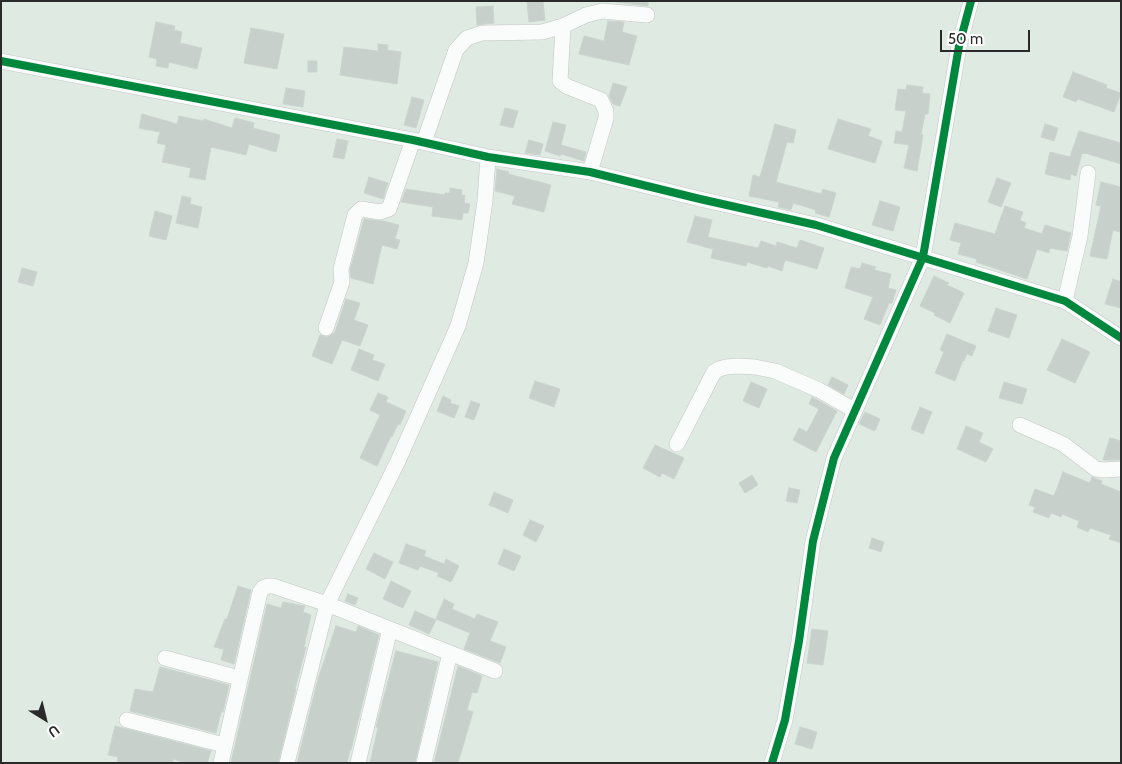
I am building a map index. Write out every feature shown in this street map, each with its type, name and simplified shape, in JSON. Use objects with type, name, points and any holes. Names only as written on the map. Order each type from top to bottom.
[{"type":"street","points":[[772,763],[785,720],[799,641],[813,541],[834,458],[923,257],[959,46],[971,1]]},
{"type":"street","points":[[326,328],[342,282],[341,269],[355,215],[361,209],[380,212],[390,209],[456,50],[466,38],[482,33],[542,32],[563,26],[586,15],[602,11],[647,15]]},
{"type":"street","points":[[563,26],[560,81],[566,86],[600,100],[606,112],[606,118],[590,172]]},
{"type":"street","points":[[1,61],[418,141],[488,157],[590,172],[700,200],[816,225],[1065,301],[1121,338]]},
{"type":"street","points":[[287,763],[327,604],[398,461],[458,326],[476,262],[485,202],[488,157]]},
{"type":"street","points":[[1065,301],[1080,236],[1088,173]]},
{"type":"street","points":[[677,444],[714,372],[726,367],[755,367],[775,371],[819,390],[854,410]]},
{"type":"street","points":[[1020,424],[1063,444],[1096,469],[1121,469]]},
{"type":"street","points":[[220,763],[260,592],[263,588],[273,586],[327,604],[495,671]]},
{"type":"street","points":[[358,763],[390,630]]},
{"type":"street","points":[[424,763],[450,654]]},
{"type":"street","points":[[165,658],[240,678]]},
{"type":"street","points":[[126,720],[224,745]]},
{"type":"building","points":[[527,1],[543,1],[545,20],[529,22]]},
{"type":"building","points":[[608,1],[648,1],[648,6]]},
{"type":"building","points":[[493,6],[494,23],[477,25],[476,7]]},
{"type":"building","points":[[608,21],[624,22],[622,32],[637,36],[629,65],[579,54],[584,36],[604,41]]},
{"type":"building","points":[[156,22],[175,26],[174,30],[182,32],[180,43],[202,48],[197,69],[169,62],[168,68],[156,66],[157,59],[149,57]]},
{"type":"building","points":[[251,28],[284,34],[277,69],[244,63]]},
{"type":"building","points":[[378,44],[388,45],[387,50],[401,52],[397,84],[340,75],[344,47],[378,51]]},
{"type":"building","points":[[308,61],[317,61],[317,72],[308,72]]},
{"type":"building","points":[[1073,72],[1107,85],[1106,88],[1121,93],[1114,112],[1078,99],[1076,102],[1063,97]]},
{"type":"building","points":[[613,83],[627,87],[620,106],[613,104],[609,96]]},
{"type":"building","points":[[907,85],[923,87],[922,93],[930,94],[928,114],[925,114],[921,134],[923,135],[917,171],[904,168],[909,145],[894,143],[896,131],[902,132],[906,111],[895,110],[898,89],[906,90]]},
{"type":"building","points":[[286,88],[305,91],[303,107],[283,104]]},
{"type":"building","points":[[412,97],[424,100],[416,128],[404,125]]},
{"type":"building","points":[[505,108],[518,111],[513,128],[500,125]]},
{"type":"building","points":[[142,114],[177,124],[179,116],[203,121],[204,119],[232,128],[235,118],[254,123],[253,128],[280,135],[276,152],[249,144],[246,155],[211,147],[205,180],[189,177],[191,168],[162,162],[166,145],[157,143],[160,132],[139,128]]},
{"type":"building","points":[[838,119],[871,129],[868,136],[882,141],[875,163],[828,149]]},
{"type":"building","points":[[553,122],[566,125],[561,145],[586,152],[584,161],[545,151]]},
{"type":"building","points":[[775,124],[796,130],[793,143],[787,142],[776,182],[821,194],[823,189],[836,193],[829,217],[815,213],[816,210],[793,203],[791,210],[778,207],[779,202],[749,196],[753,175],[760,177]]},
{"type":"building","points":[[1045,124],[1058,128],[1054,141],[1041,137]]},
{"type":"building","points":[[1079,131],[1121,143],[1121,164],[1082,153],[1076,176],[1071,174],[1070,180],[1045,174],[1050,152],[1070,157]]},
{"type":"building","points":[[337,139],[348,141],[344,159],[333,157]]},
{"type":"building","points":[[529,140],[543,144],[540,155],[525,153]]},
{"type":"building","points":[[497,169],[509,172],[508,174],[551,185],[544,212],[512,204],[515,196],[495,191]]},
{"type":"building","points":[[369,177],[388,183],[383,199],[364,193]]},
{"type":"building","points":[[997,178],[1011,183],[1001,207],[988,202]]},
{"type":"building","points":[[1101,182],[1121,187],[1121,227],[1120,232],[1113,230],[1107,259],[1090,256],[1101,206],[1096,205]]},
{"type":"building","points":[[450,188],[462,190],[461,195],[465,195],[464,203],[470,204],[468,213],[463,213],[462,220],[432,216],[433,207],[401,202],[406,189],[445,195],[445,193],[450,193]]},
{"type":"building","points":[[182,196],[191,198],[190,204],[202,207],[198,228],[176,223]]},
{"type":"building","points":[[880,201],[900,207],[893,231],[872,225]]},
{"type":"building","points":[[1005,206],[1023,212],[1020,220],[1026,223],[1024,228],[1042,234],[1045,225],[1071,233],[1067,251],[1050,248],[1049,253],[1037,249],[1027,279],[976,262],[977,259],[958,254],[961,243],[950,240],[955,223],[995,234]]},
{"type":"building","points":[[155,211],[172,216],[166,240],[149,236]]},
{"type":"building","points":[[695,216],[712,220],[708,237],[758,248],[761,241],[776,246],[777,242],[797,248],[800,240],[824,248],[817,269],[785,260],[782,271],[747,262],[746,266],[711,258],[713,249],[687,242]]},
{"type":"building","points":[[364,219],[399,225],[395,239],[400,240],[397,249],[382,245],[373,284],[351,278],[350,270]]},
{"type":"building","points":[[862,263],[876,267],[874,270],[891,274],[888,288],[896,290],[892,303],[889,303],[880,325],[864,319],[873,297],[845,288],[851,267],[860,269]]},
{"type":"building","points":[[22,268],[37,272],[33,286],[18,282]]},
{"type":"building","points":[[934,276],[964,293],[950,323],[920,306]]},
{"type":"building","points":[[1113,279],[1121,282],[1121,308],[1105,304]]},
{"type":"building","points":[[346,299],[360,303],[354,320],[368,325],[360,346],[342,340],[332,364],[312,356],[320,335],[328,337],[335,332]]},
{"type":"building","points":[[996,308],[1017,315],[1009,338],[988,331]]},
{"type":"building","points":[[947,334],[976,346],[972,356],[967,354],[963,360],[955,381],[935,373],[944,352],[940,350]]},
{"type":"building","points":[[1062,339],[1090,352],[1075,383],[1047,370]]},
{"type":"building","points":[[359,349],[374,355],[372,360],[385,364],[378,381],[351,370]]},
{"type":"building","points":[[832,377],[848,385],[844,394],[828,385]]},
{"type":"building","points":[[535,381],[560,389],[554,407],[529,398]]},
{"type":"building","points":[[751,382],[767,389],[759,408],[743,401]]},
{"type":"building","points":[[1004,382],[1027,389],[1022,404],[999,398]]},
{"type":"building","points":[[378,393],[388,397],[386,402],[406,411],[400,425],[398,424],[391,436],[377,466],[360,458],[380,415],[370,410]]},
{"type":"building","points":[[443,396],[451,400],[450,403],[459,406],[454,418],[437,411]]},
{"type":"building","points":[[812,397],[837,411],[816,452],[793,440],[799,428],[807,432],[819,409],[809,404]]},
{"type":"building","points":[[471,401],[480,404],[474,420],[465,417]]},
{"type":"building","points":[[920,407],[932,412],[923,434],[911,429]]},
{"type":"building","points":[[865,412],[880,419],[875,431],[859,424]]},
{"type":"building","points":[[966,426],[983,433],[979,442],[993,449],[986,462],[957,449]]},
{"type":"building","points":[[1110,438],[1121,441],[1121,460],[1103,460]]},
{"type":"building","points":[[655,445],[684,458],[674,479],[662,473],[660,477],[643,468]]},
{"type":"building","points":[[1063,472],[1090,483],[1092,477],[1102,481],[1101,484],[1121,492],[1121,543],[1109,539],[1111,535],[1090,528],[1088,532],[1077,527],[1079,521],[1062,514],[1061,517],[1051,513],[1049,518],[1033,512],[1035,507],[1029,505],[1035,489],[1054,496]]},
{"type":"building","points":[[752,475],[758,485],[745,493],[739,483]]},
{"type":"building","points":[[789,488],[800,490],[797,503],[786,501]]},
{"type":"building","points":[[494,492],[513,500],[508,513],[489,505]]},
{"type":"building","points":[[530,520],[544,526],[536,542],[523,535]]},
{"type":"building","points":[[872,538],[884,542],[881,552],[869,548]]},
{"type":"building","points":[[406,544],[426,551],[424,556],[444,564],[446,559],[459,566],[451,582],[437,576],[439,573],[420,566],[418,570],[399,563]]},
{"type":"building","points":[[504,549],[521,556],[514,571],[498,564]]},
{"type":"building","points":[[374,553],[393,562],[385,579],[366,569]]},
{"type":"building","points":[[391,581],[411,591],[403,608],[383,599]]},
{"type":"building","points":[[238,586],[251,590],[234,664],[221,660],[224,649],[214,647],[225,619],[227,619]]},
{"type":"building","points":[[348,594],[358,598],[355,605],[345,601]]},
{"type":"building","points":[[444,599],[454,604],[452,609],[475,619],[477,614],[498,622],[490,641],[506,647],[500,663],[464,649],[470,633],[436,619]]},
{"type":"building","points":[[283,602],[305,606],[303,612],[311,615],[304,647],[306,647],[278,763],[231,763],[267,604],[281,608]]},
{"type":"building","points":[[415,611],[436,620],[429,634],[409,625]]},
{"type":"building","points":[[336,626],[356,632],[358,626],[379,635],[351,750],[347,763],[297,763],[318,679]]},
{"type":"building","points":[[812,629],[828,631],[823,665],[807,663]]},
{"type":"building","points":[[396,651],[438,662],[415,763],[370,763],[378,728],[376,727]]},
{"type":"building","points":[[458,666],[482,676],[477,693],[472,692],[467,710],[473,712],[458,763],[434,763]]},
{"type":"building","points":[[160,667],[229,685],[216,733],[130,711],[135,689],[153,692]]},
{"type":"building","points":[[115,726],[211,751],[207,763],[186,763],[173,759],[173,763],[117,763],[118,757],[108,755]]},
{"type":"building","points":[[800,727],[817,732],[812,749],[795,744]]},
{"type":"cycle path","points":[[772,763],[785,720],[799,641],[813,541],[834,458],[923,257],[959,46],[971,1]]},
{"type":"cycle path","points":[[1,61],[413,140],[488,157],[590,172],[816,225],[1065,301],[1121,338]]}]
